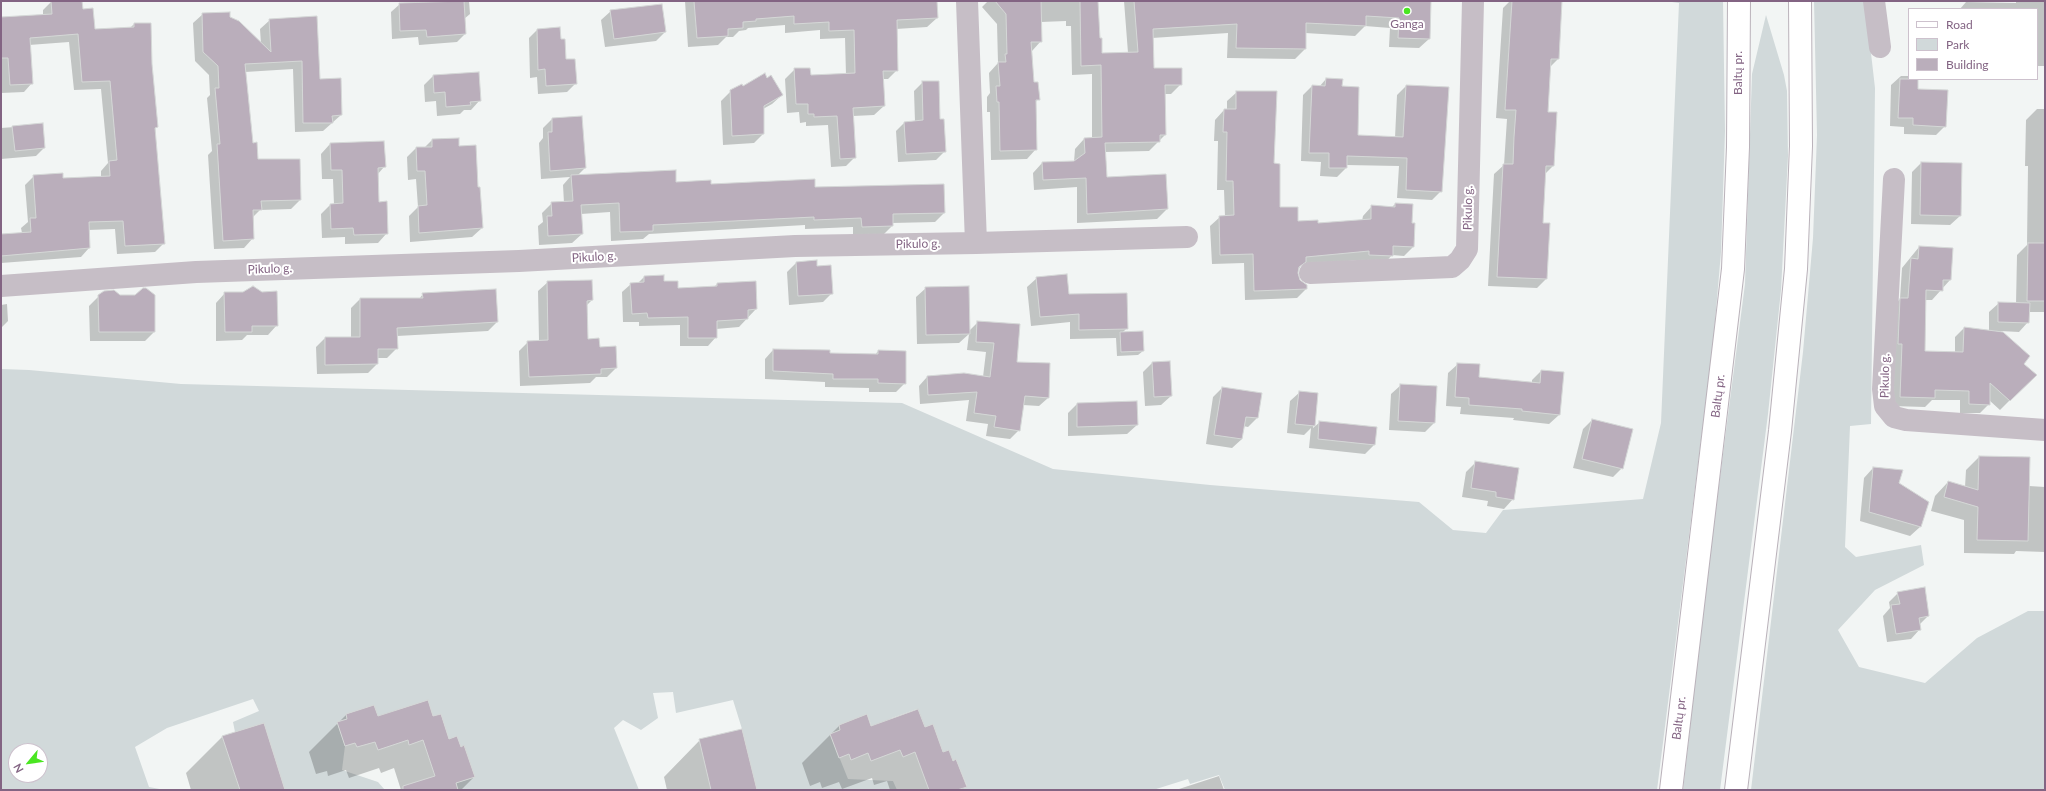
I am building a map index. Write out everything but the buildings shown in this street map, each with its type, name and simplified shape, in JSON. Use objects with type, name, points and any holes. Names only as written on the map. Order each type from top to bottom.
[{"type":"main road","name":"Baltų pr.","points":[[1671,790],[1733,268],[1738,147],[1739,1]]},
{"type":"main road","points":[[1736,790],[1779,439],[1796,269],[1801,146],[1800,1]]},
{"type":"street","points":[[967,1],[976,244]]},
{"type":"street","name":"Pikulo g.","points":[[1310,273],[1452,266],[1460,260],[1467,249],[1473,1]]},
{"type":"street","points":[[1874,1],[1880,47]]},
{"type":"street","name":"Pikulo g.","points":[[1894,179],[1883,389],[1885,406],[1894,417],[1906,420],[2045,430]]},
{"type":"street","name":"Pikulo g.","points":[[1,286],[196,272],[519,261],[795,246],[976,244],[1187,237]]},
{"type":"green space","points":[[1665,1],[1723,1],[1725,131],[1721,252],[1713,345],[1657,790],[1225,790],[1219,775],[1190,784],[1188,779],[1153,790],[957,790],[967,786],[956,759],[953,761],[943,752],[933,724],[925,727],[917,709],[892,718],[873,730],[867,714],[839,725],[840,730],[830,734],[848,779],[893,781],[897,790],[757,790],[742,729],[733,700],[676,713],[673,692],[653,693],[658,718],[641,730],[623,720],[614,728],[639,790],[458,790],[456,783],[475,777],[464,746],[461,747],[457,736],[449,739],[441,714],[433,716],[428,700],[397,710],[379,721],[374,705],[346,714],[347,719],[337,722],[345,746],[342,770],[378,782],[385,790],[285,790],[264,723],[235,732],[233,722],[259,711],[253,699],[167,728],[135,747],[149,787],[165,790],[1,790],[1,369],[29,370],[181,384],[902,403],[1053,469],[1210,485],[1419,502],[1453,530],[1486,533],[1503,510],[1643,499],[1661,423],[1679,3]]},
{"type":"green space","points":[[1814,1],[1865,1],[1875,88],[1871,424],[1850,426],[1845,547],[1856,557],[1921,545],[1924,565],[1875,590],[1838,630],[1859,667],[1925,683],[1977,638],[2028,611],[2045,611],[2045,790],[1751,790],[1803,352],[1813,238],[1817,135]]},
{"type":"green space","points":[[1766,15],[1784,75],[1787,91],[1788,156],[1781,290],[1768,414],[1720,790],[1683,790],[1705,593],[1745,284],[1752,74]]},
{"type":"place","name":"Ganga","points":[[1407,11]]}]
